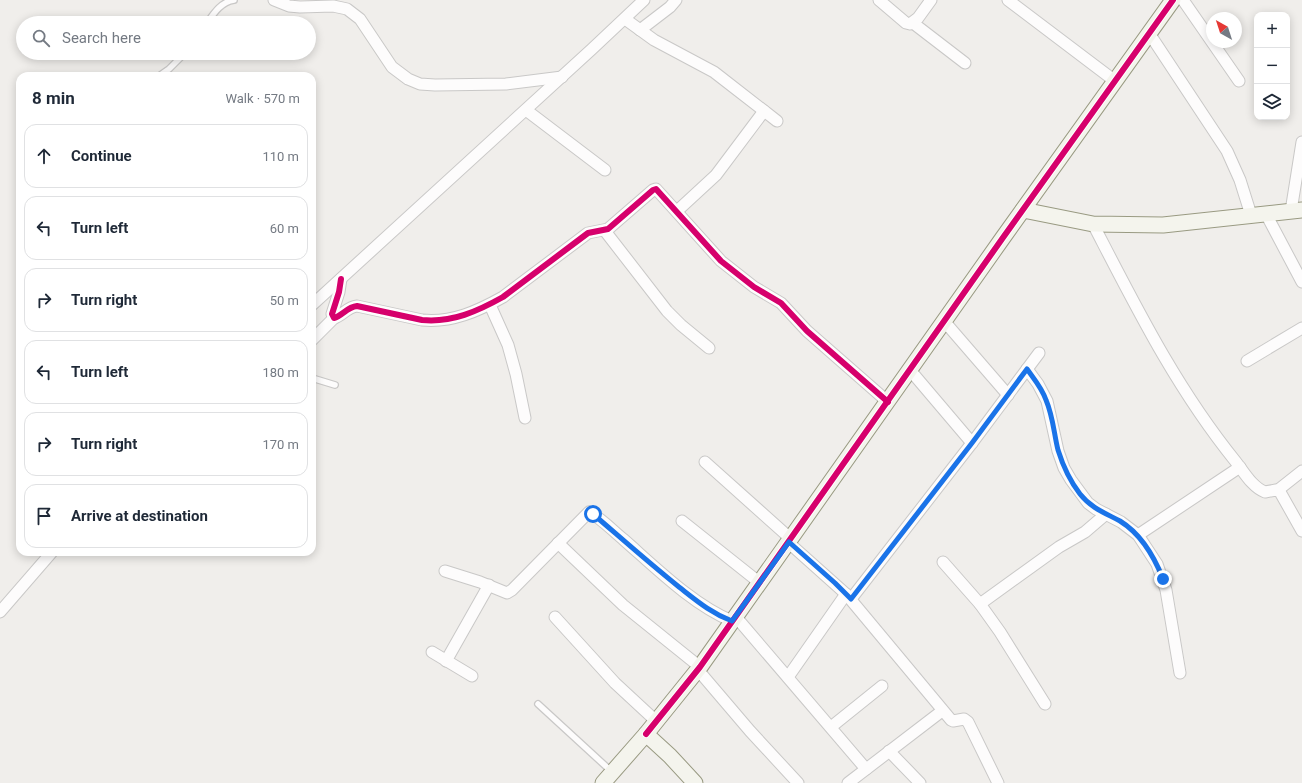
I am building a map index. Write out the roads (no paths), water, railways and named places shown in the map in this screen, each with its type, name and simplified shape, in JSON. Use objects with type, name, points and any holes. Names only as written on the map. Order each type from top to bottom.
[{"type":"street","points":[[274,0],[289,6],[333,6],[351,11],[367,27],[392,67],[408,79],[420,84],[506,84],[562,77]]},
{"type":"street","points":[[316,301],[562,77],[644,0]]},
{"type":"street","points":[[640,30],[670,7],[676,0]]},
{"type":"street","points":[[879,0],[906,23],[912,23],[965,63]]},
{"type":"street","points":[[912,23],[932,0]]},
{"type":"street","points":[[1008,0],[1115,81]]},
{"type":"street","points":[[608,778],[646,734],[699,668],[1173,0]]},
{"type":"street","points":[[1183,0],[1239,82]]},
{"type":"street","points":[[624,19],[654,40],[714,72],[777,121]]},
{"type":"street","points":[[1149,33],[1227,151],[1258,215],[1302,282]]},
{"type":"street","points":[[526,110],[605,170]]},
{"type":"street","points":[[678,211],[716,175],[764,111]]},
{"type":"street","points":[[1023,210],[1092,224],[1163,225],[1297,210],[1302,142]]},
{"type":"street","points":[[316,336],[334,318],[350,307],[356,306],[422,320],[442,320],[456,318],[490,305],[523,283],[588,232],[605,231],[655,189],[658,190],[678,211],[721,261],[754,287],[781,303],[807,332],[888,402]]},
{"type":"street","points":[[1092,224],[1154,340],[1185,392],[1210,430],[1240,467],[1260,490],[1266,492],[1278,490],[1302,471]]},
{"type":"street","points":[[605,231],[667,311],[681,325],[709,348]]},
{"type":"street","points":[[334,318],[332,314],[339,292],[341,279]]},
{"type":"street","points":[[490,305],[508,345],[516,374],[525,418]]},
{"type":"street","points":[[944,321],[1008,396]]},
{"type":"street","points":[[1247,361],[1302,328]]},
{"type":"street","points":[[788,677],[848,596],[972,443],[1039,353]]},
{"type":"street","points":[[1027,369],[1038,384],[1047,401],[1058,451],[1067,474],[1080,494],[1096,509],[1121,522],[1138,535],[1157,564],[1166,590],[1180,673]]},
{"type":"street","points":[[910,370],[972,443]]},
{"type":"street","points":[[705,462],[848,596],[952,721],[962,719],[968,722],[998,783]]},
{"type":"street","points":[[1138,535],[1240,467]]},
{"type":"street","points":[[1278,490],[1302,532]]},
{"type":"street","points":[[445,571],[489,585],[507,593],[587,513],[590,512],[666,577],[706,608],[719,616],[734,619],[788,677],[866,769]]},
{"type":"street","points":[[980,604],[1058,547],[1085,532],[1106,514]]},
{"type":"street","points":[[682,521],[760,583]]},
{"type":"street","points":[[558,543],[623,605],[699,668],[750,731],[798,783]]},
{"type":"street","points":[[0,612],[49,556]]},
{"type":"street","points":[[943,562],[980,604],[1000,632],[1045,704]]},
{"type":"street","points":[[446,661],[489,585]]},
{"type":"street","points":[[554,617],[615,683],[656,721]]},
{"type":"street","points":[[432,652],[472,676]]},
{"type":"street","points":[[831,727],[882,686]]},
{"type":"street","points":[[855,781],[866,769],[942,710]]},
{"type":"street","points":[[646,734],[670,756],[693,782]]},
{"type":"street","points":[[889,751],[920,783]]},
{"type":"lane","points":[[212,16],[220,6],[234,0]]},
{"type":"lane","points":[[165,72],[179,60]]},
{"type":"lane","points":[[316,379],[335,386]]},
{"type":"lane","points":[[538,704],[608,778]]}]
